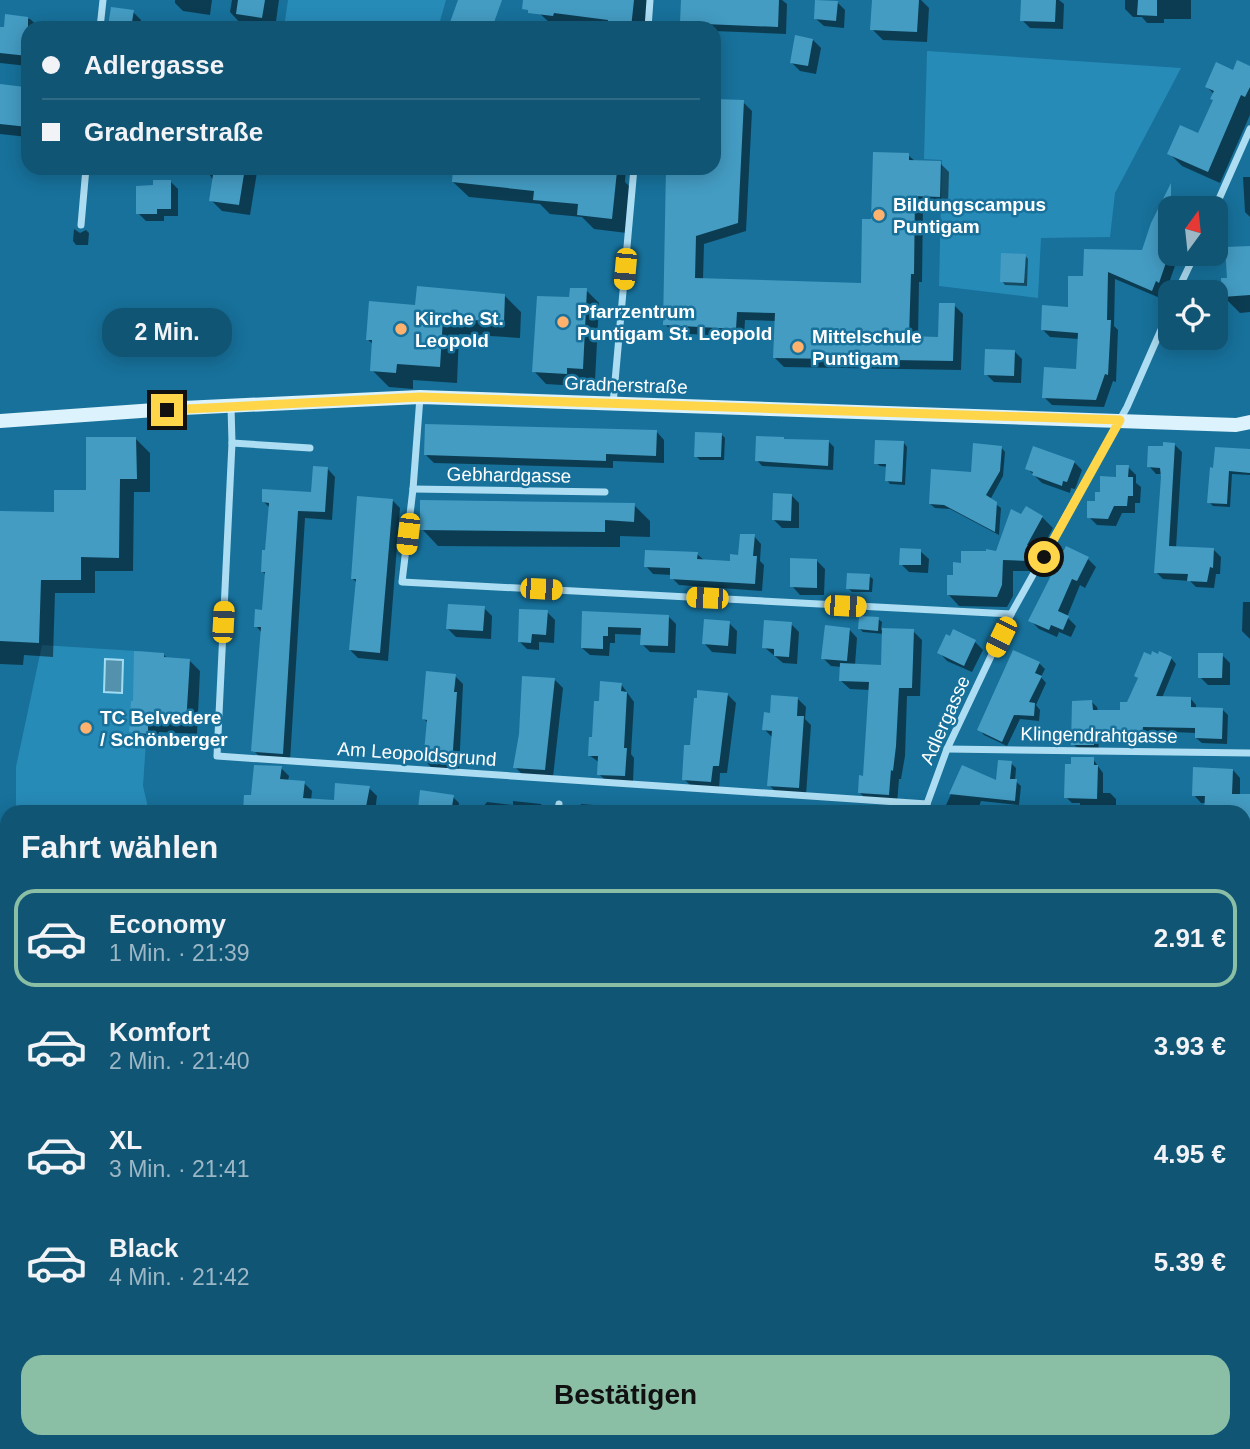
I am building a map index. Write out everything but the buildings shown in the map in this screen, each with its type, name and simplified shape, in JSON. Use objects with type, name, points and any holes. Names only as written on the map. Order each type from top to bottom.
[{"type":"main road","name":"Gradnerstraße","points":[[0,421],[420,397],[1236,425],[1250,422]]},
{"type":"street","points":[[101,21],[103,0]]},
{"type":"street","points":[[648,21],[650,0]]},
{"type":"street","points":[[1220,196],[1250,130]]},
{"type":"street","points":[[81,225],[85,175]]},
{"type":"street","points":[[613,404],[633,175]]},
{"type":"street","name":"Adlergasse","points":[[926,805],[947,749],[1011,614],[1120,420],[1158,336]]},
{"type":"street","points":[[420,397],[402,582],[1011,614]]},
{"type":"street","name":"Am Leopoldsgrund","points":[[231,407],[232,443],[217,756],[884,805]]},
{"type":"street","points":[[232,443],[310,448]]},
{"type":"street","name":"Gebhardgasse","points":[[413,489],[605,492]]},
{"type":"street","name":"Klingendrahtgasse","points":[[947,749],[1250,753]]},
{"type":"shaded area","points":[[288,0],[446,0],[440,21],[285,21]]},
{"type":"shaded area","points":[[927,51],[1181,68],[1115,193],[1110,237],[1041,238],[1038,298],[939,286],[942,160],[924,159]]},
{"type":"shaded area","name":"TC Belvedere / Schönberger","points":[[42,645],[152,652],[143,786],[147,805],[16,805],[16,767]]},
{"type":"shaded area","points":[[105,659],[123,660],[122,693],[104,692]]},
{"type":"place","name":"Bildungscampus Puntigam","points":[[879,215]]},
{"type":"place","name":"Pfarrzentrum Puntigam St. Leopold","points":[[563,322]]},
{"type":"place","name":"Kirche St. Leopold","points":[[401,329]]},
{"type":"place","name":"Mittelschule Puntigam","points":[[798,347]]},
{"type":"place","name":"TC Belvedere / Schönberger","points":[[86,728]]},
{"type":"route","points":[[167,410],[420,397],[1120,420],[1044,557]]}]
